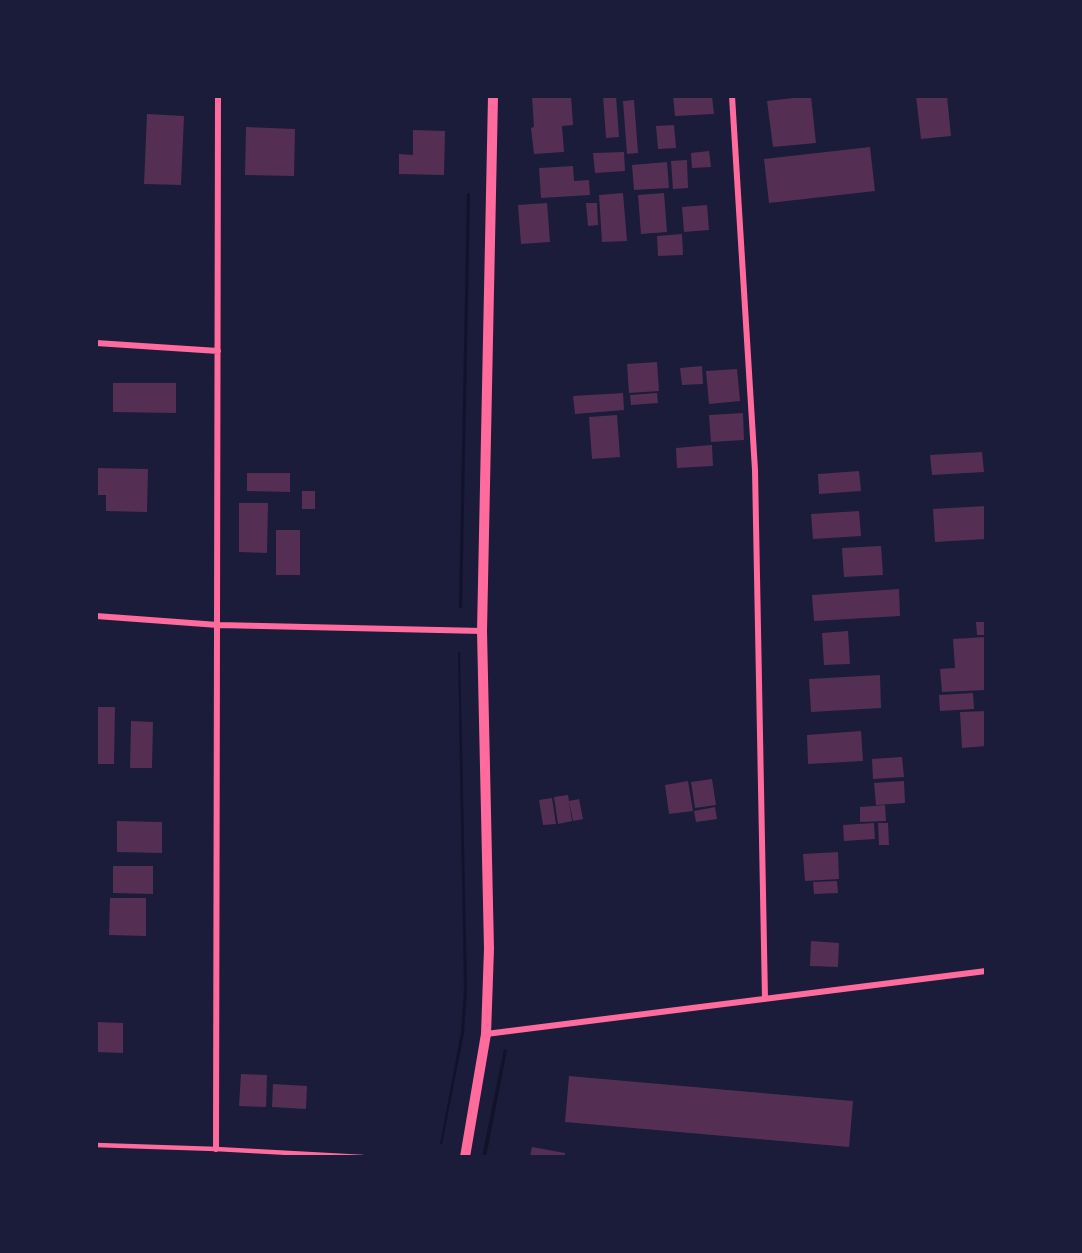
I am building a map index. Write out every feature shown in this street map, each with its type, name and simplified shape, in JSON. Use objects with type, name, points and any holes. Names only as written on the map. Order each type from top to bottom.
[{"type":"street","points":[[216,1149],[218,96]]},
{"type":"street","points":[[465,1157],[486,1034],[489,949],[482,631],[493,96]]},
{"type":"street","points":[[732,96],[755,470],[765,999]]},
{"type":"street","points":[[96,344],[218,351]]},
{"type":"street","points":[[96,616],[218,625],[482,631]]},
{"type":"street","points":[[486,1034],[986,971]]},
{"type":"lane","points":[[96,1145],[363,1157]]},
{"type":"lane","points":[[216,1149],[216,1157]]},
{"type":"shaded area","points":[[467,193],[470,194],[462,608],[459,608]]},
{"type":"shaded area","points":[[458,652],[460,652],[467,989],[464,1033],[442,1144],[440,1144],[461,1033],[464,989]]},
{"type":"shaded area","points":[[504,1049],[507,1050],[486,1157],[482,1157]]},
{"type":"building","points":[[571,96],[573,125],[562,126],[564,152],[534,154],[531,128],[534,127],[532,97]]},
{"type":"building","points":[[603,96],[616,96],[619,137],[606,138]]},
{"type":"building","points":[[673,96],[712,96],[714,114],[675,116]]},
{"type":"building","points":[[811,96],[816,143],[773,147],[767,101]]},
{"type":"building","points":[[916,96],[947,96],[951,136],[921,139]]},
{"type":"building","points":[[634,100],[638,153],[627,154],[623,101]]},
{"type":"building","points":[[147,114],[184,116],[181,185],[144,184]]},
{"type":"building","points":[[674,125],[676,148],[658,149],[656,126]]},
{"type":"building","points":[[246,127],[295,129],[294,176],[245,175]]},
{"type":"building","points":[[413,130],[445,131],[444,175],[399,174],[399,154],[413,155]]},
{"type":"building","points":[[870,147],[875,191],[769,203],[764,159]]},
{"type":"building","points":[[709,151],[711,167],[692,168],[691,153]]},
{"type":"building","points":[[624,152],[625,171],[595,173],[593,153]]},
{"type":"building","points":[[687,160],[688,188],[673,189],[671,161]]},
{"type":"building","points":[[667,162],[669,188],[634,190],[632,165]]},
{"type":"building","points":[[573,166],[574,181],[589,180],[590,195],[541,198],[539,168]]},
{"type":"building","points":[[623,193],[627,241],[602,242],[599,195]]},
{"type":"building","points":[[664,193],[667,232],[641,234],[638,195]]},
{"type":"building","points":[[547,203],[550,242],[521,244],[518,205]]},
{"type":"building","points":[[586,203],[597,203],[598,225],[588,226]]},
{"type":"building","points":[[707,205],[709,230],[684,232],[682,207]]},
{"type":"building","points":[[682,234],[683,255],[658,256],[657,236]]},
{"type":"building","points":[[657,362],[659,391],[629,393],[627,364]]},
{"type":"building","points":[[702,366],[703,384],[682,385],[680,368]]},
{"type":"building","points":[[737,369],[740,401],[709,404],[706,371]]},
{"type":"building","points":[[113,383],[176,383],[176,413],[113,412]]},
{"type":"building","points":[[623,393],[624,410],[575,414],[573,396]]},
{"type":"building","points":[[657,393],[658,403],[631,405],[630,395]]},
{"type":"building","points":[[743,413],[744,440],[711,442],[709,415]]},
{"type":"building","points":[[617,415],[620,457],[592,459],[589,417]]},
{"type":"building","points":[[712,445],[713,466],[677,468],[676,448]]},
{"type":"building","points":[[982,452],[984,472],[932,475],[930,455]]},
{"type":"building","points":[[96,468],[148,469],[147,512],[106,511],[106,495],[96,495]]},
{"type":"building","points":[[859,471],[861,491],[819,494],[818,474]]},
{"type":"building","points":[[247,473],[290,473],[290,492],[247,491]]},
{"type":"building","points":[[302,491],[315,491],[315,509],[302,509]]},
{"type":"building","points":[[239,503],[268,503],[267,553],[239,552]]},
{"type":"building","points":[[986,506],[986,539],[935,542],[933,509]]},
{"type":"building","points":[[859,511],[861,536],[813,539],[811,514]]},
{"type":"building","points":[[276,530],[300,530],[300,575],[276,575]]},
{"type":"building","points":[[881,546],[883,575],[844,577],[842,548]]},
{"type":"building","points":[[899,589],[900,616],[814,621],[812,595]]},
{"type":"building","points":[[976,622],[986,622],[986,635],[977,635]]},
{"type":"building","points":[[848,631],[850,664],[824,665],[822,633]]},
{"type":"building","points":[[986,637],[986,690],[942,692],[940,669],[955,668],[953,639]]},
{"type":"building","points":[[880,675],[881,708],[811,712],[809,679]]},
{"type":"building","points":[[973,693],[974,709],[940,711],[939,695]]},
{"type":"building","points":[[96,707],[115,707],[114,764],[96,764]]},
{"type":"building","points":[[986,711],[986,746],[962,748],[960,712]]},
{"type":"building","points":[[131,721],[153,722],[152,768],[130,768]]},
{"type":"building","points":[[861,731],[863,761],[808,764],[807,735]]},
{"type":"building","points":[[902,757],[904,777],[873,779],[872,759]]},
{"type":"building","points":[[712,779],[716,805],[695,808],[691,782]]},
{"type":"building","points":[[688,781],[693,811],[669,814],[665,785]]},
{"type":"building","points":[[904,781],[905,803],[876,805],[874,783]]},
{"type":"building","points":[[568,795],[572,821],[558,824],[554,797]]},
{"type":"building","points":[[552,798],[556,824],[543,825],[539,800]]},
{"type":"building","points":[[579,799],[583,819],[573,821],[569,801]]},
{"type":"building","points":[[885,805],[886,821],[860,822],[860,807]]},
{"type":"building","points":[[715,807],[717,819],[696,822],[694,811]]},
{"type":"building","points":[[117,821],[162,822],[162,853],[117,852]]},
{"type":"building","points":[[874,823],[875,839],[844,841],[843,825]]},
{"type":"building","points":[[878,823],[888,823],[889,845],[879,845]]},
{"type":"building","points":[[838,852],[839,879],[805,881],[803,854]]},
{"type":"building","points":[[113,866],[153,866],[153,894],[113,893]]},
{"type":"building","points":[[837,881],[838,893],[814,894],[813,882]]},
{"type":"building","points":[[110,898],[146,898],[146,936],[109,935]]},
{"type":"building","points":[[811,941],[839,943],[838,967],[810,966]]},
{"type":"building","points":[[96,1022],[123,1023],[123,1053],[96,1052]]},
{"type":"building","points":[[241,1074],[267,1075],[266,1107],[239,1106]]},
{"type":"building","points":[[569,1076],[853,1101],[849,1147],[565,1122]]},
{"type":"building","points":[[273,1084],[307,1086],[306,1109],[272,1107]]},
{"type":"building","points":[[532,1147],[565,1153],[565,1157],[530,1157]]}]
